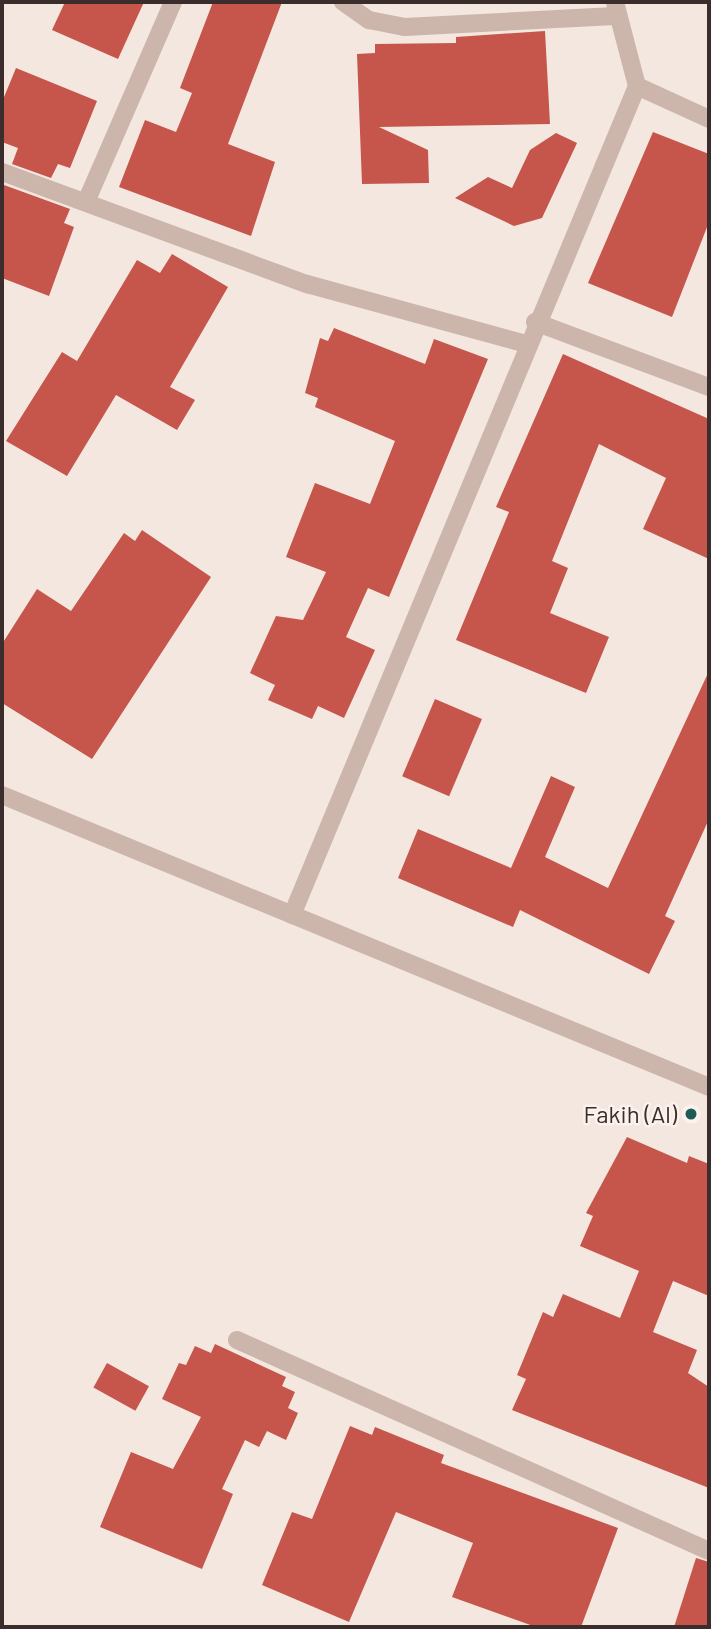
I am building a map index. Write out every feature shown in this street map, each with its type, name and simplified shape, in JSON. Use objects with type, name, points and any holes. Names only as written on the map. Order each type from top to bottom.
[{"type":"street","points":[[86,202],[173,2]]},
{"type":"street","points":[[292,915],[465,509],[535,322],[637,86],[615,9],[405,27],[369,20],[343,2]]},
{"type":"street","points":[[637,86],[709,119]]},
{"type":"street","points":[[2,172],[307,284],[527,344]]},
{"type":"street","points":[[535,322],[709,387]]},
{"type":"street","points":[[2,795],[709,1087]]},
{"type":"street","points":[[237,1340],[709,1551]]},
{"type":"building","points":[[65,2],[144,2],[118,59],[52,30]]},
{"type":"building","points":[[213,2],[282,2],[228,144],[275,162],[251,236],[119,187],[145,120],[176,132],[192,93],[180,88]]},
{"type":"building","points":[[545,31],[550,124],[379,127],[428,150],[429,183],[362,184],[357,54],[375,53],[375,44],[456,43],[456,37]]},
{"type":"building","points":[[16,68],[97,101],[70,168],[58,164],[51,178],[12,164],[18,148],[2,142],[2,102]]},
{"type":"building","points":[[653,132],[709,154],[709,222],[672,317],[588,283]]},
{"type":"building","points":[[556,133],[577,143],[542,218],[514,226],[455,198],[488,177],[512,188],[530,150]]},
{"type":"building","points":[[4,185],[70,209],[64,223],[74,227],[49,296],[2,278]]},
{"type":"building","points":[[172,254],[228,287],[170,387],[195,400],[177,430],[116,395],[67,476],[6,441],[62,352],[77,361],[137,260],[160,273]]},
{"type":"building","points":[[334,328],[425,364],[434,339],[488,359],[389,597],[368,588],[346,637],[375,650],[344,718],[318,706],[312,719],[268,700],[275,685],[250,673],[276,616],[303,620],[326,572],[286,557],[315,483],[370,504],[395,441],[315,407],[318,398],[305,393],[320,338],[328,341]]},
{"type":"building","points":[[563,354],[709,419],[709,559],[643,529],[666,478],[599,444],[552,561],[568,568],[550,613],[609,637],[586,693],[456,640],[509,512],[496,507]]},
{"type":"building","points":[[142,530],[211,577],[92,759],[2,703],[2,644],[37,589],[71,611],[124,533],[135,541]]},
{"type":"building","points":[[709,671],[709,819],[665,916],[675,921],[649,974],[520,910],[513,927],[398,878],[418,829],[511,868],[551,776],[575,787],[545,857],[608,888]]},
{"type":"building","points":[[435,699],[482,719],[449,796],[402,776]]},
{"type":"building","points":[[627,1137],[687,1163],[689,1156],[709,1164],[709,1296],[673,1281],[653,1332],[697,1350],[688,1373],[709,1387],[709,1488],[512,1410],[526,1379],[517,1375],[543,1312],[553,1317],[563,1294],[620,1318],[639,1271],[580,1246],[593,1216],[586,1213]]},
{"type":"building","points":[[215,1344],[286,1377],[282,1386],[295,1392],[288,1408],[298,1413],[286,1440],[267,1431],[259,1447],[245,1440],[222,1489],[233,1494],[202,1569],[100,1527],[131,1452],[173,1469],[201,1417],[162,1399],[179,1363],[186,1365],[195,1346],[211,1353]]},
{"type":"building","points":[[107,1363],[149,1386],[135,1411],[93,1387]]},
{"type":"building","points":[[350,1426],[372,1435],[375,1427],[444,1455],[441,1463],[618,1528],[581,1627],[536,1627],[452,1597],[473,1543],[396,1512],[349,1622],[262,1585],[292,1512],[312,1519]]},
{"type":"building","points":[[696,1558],[709,1562],[709,1627],[674,1627]]},
{"type":"place","name":"Fakih (Al)","points":[[691,1114]]}]
